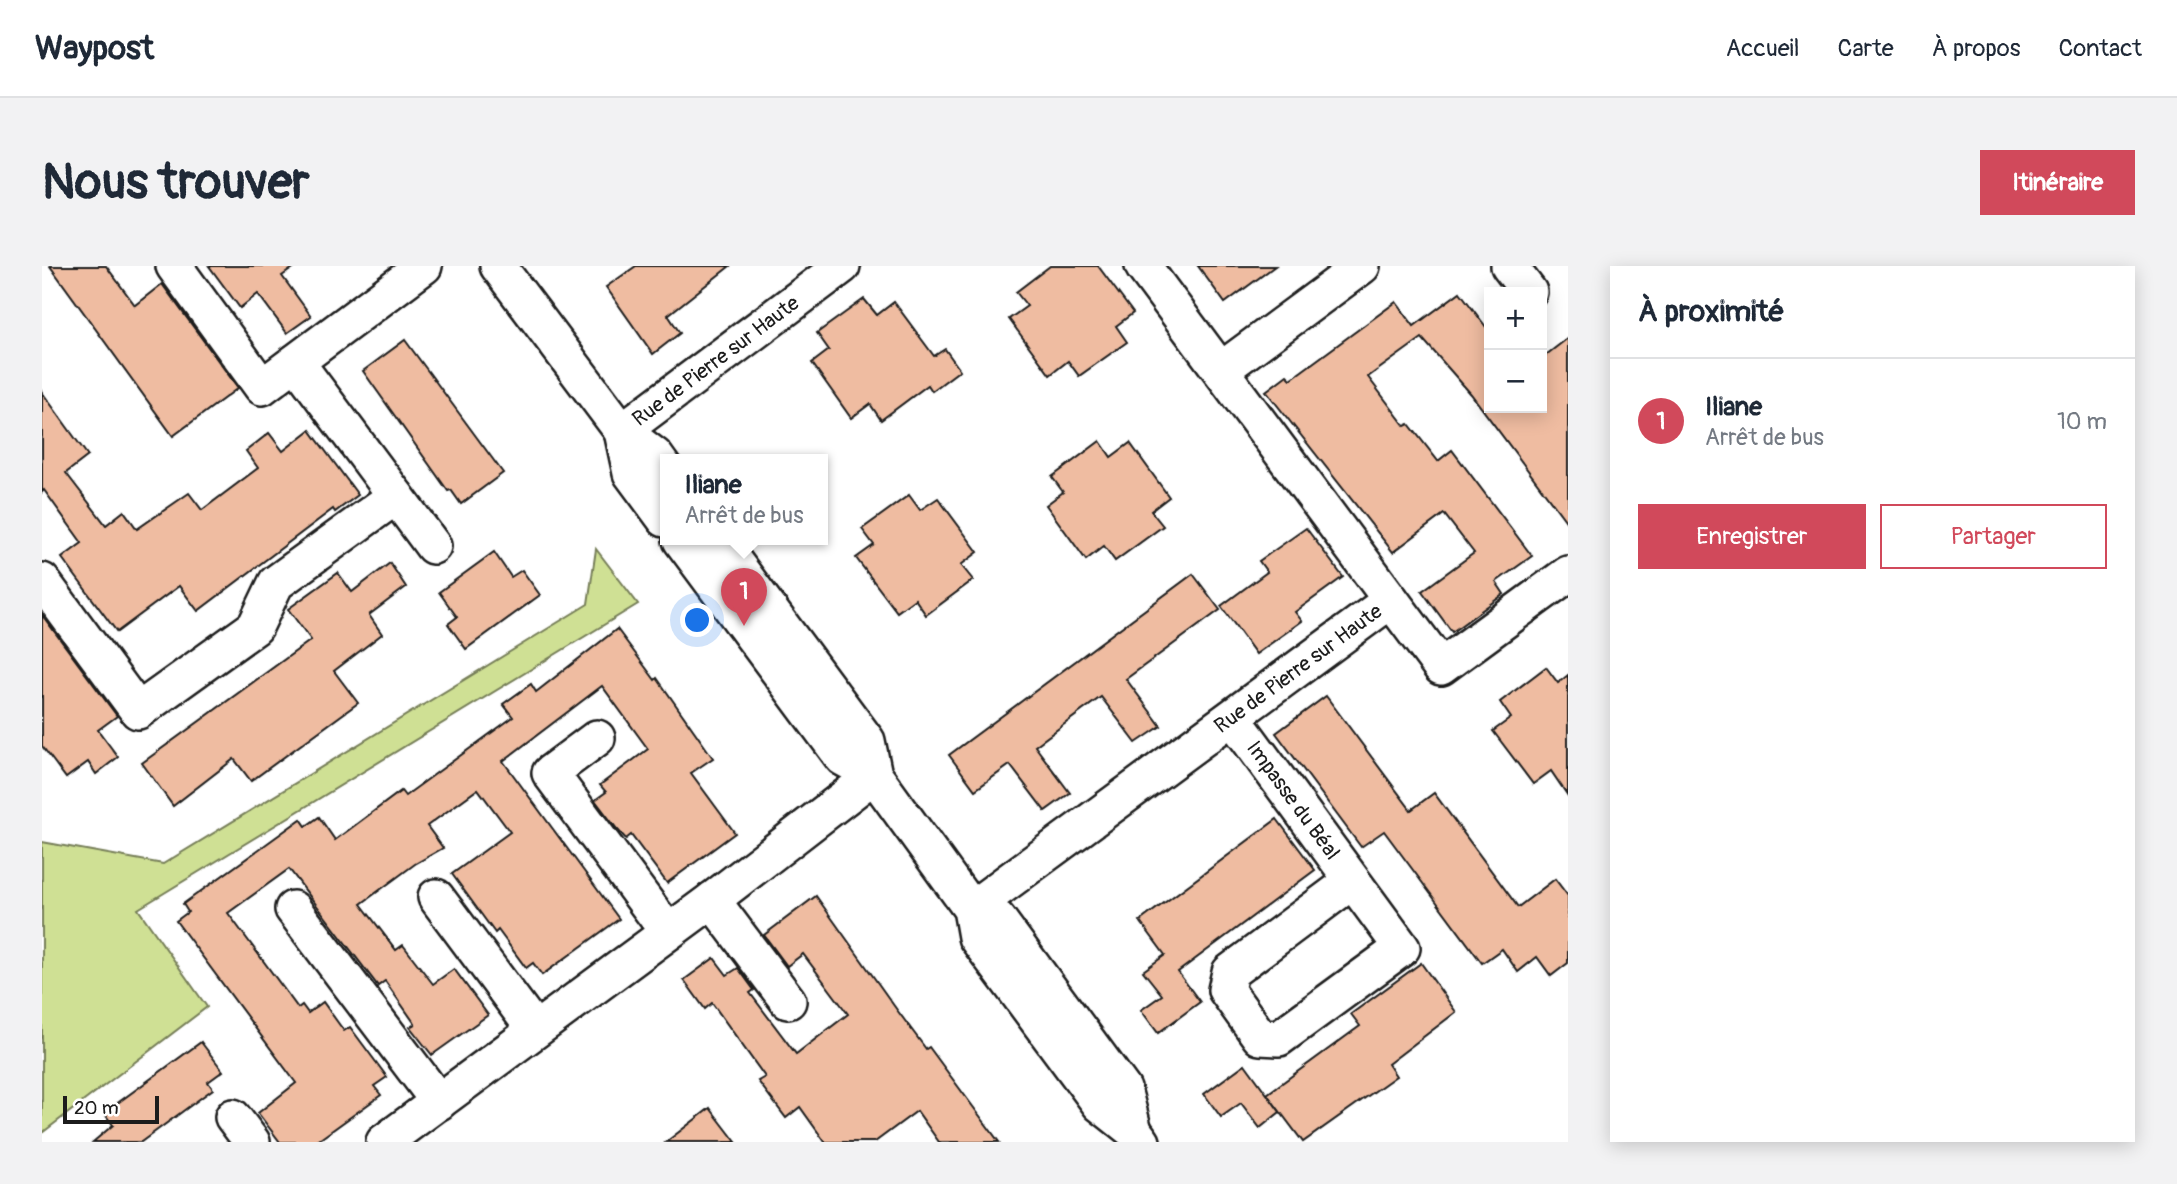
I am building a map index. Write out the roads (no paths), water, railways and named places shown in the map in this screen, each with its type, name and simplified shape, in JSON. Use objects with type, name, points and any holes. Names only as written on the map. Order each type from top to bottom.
[{"type":"street","points":[[174,266],[262,387],[424,266]]},
{"type":"street","points":[[498,266],[622,431],[655,456],[660,463]]},
{"type":"street","name":"Rue de Pierre sur Haute","points":[[622,431],[842,266]]},
{"type":"street","name":"Rue de Pierre sur Haute","points":[[971,909],[1391,600],[1143,266]]},
{"type":"street","points":[[1221,370],[1362,266]]},
{"type":"street","points":[[1509,266],[1525,287]]},
{"type":"street","points":[[296,362],[433,546]]},
{"type":"street","points":[[622,431],[631,473],[660,512]]},
{"type":"street","points":[[42,581],[138,711],[255,627],[276,583],[396,496]]},
{"type":"street","points":[[685,545],[843,758],[874,775]]},
{"type":"street","points":[[722,545],[867,741],[874,775],[971,909],[976,937],[1100,1104],[1132,1138]]},
{"type":"street","points":[[1391,600],[1441,667],[1568,574]]},
{"type":"street","name":"Impasse du Béal","points":[[1233,718],[1402,948],[1279,1038],[1260,1037],[1226,990],[1230,972],[1352,881]]},
{"type":"street","points":[[597,738],[550,773],[668,932]]},
{"type":"street","points":[[384,1142],[712,900],[874,775]]},
{"type":"street","points":[[436,897],[535,1030]]},
{"type":"street","points":[[712,900],[788,1001]]},
{"type":"street","points":[[293,909],[439,1102]]},
{"type":"place","name":"Iliane","points":[[744,626]]}]
